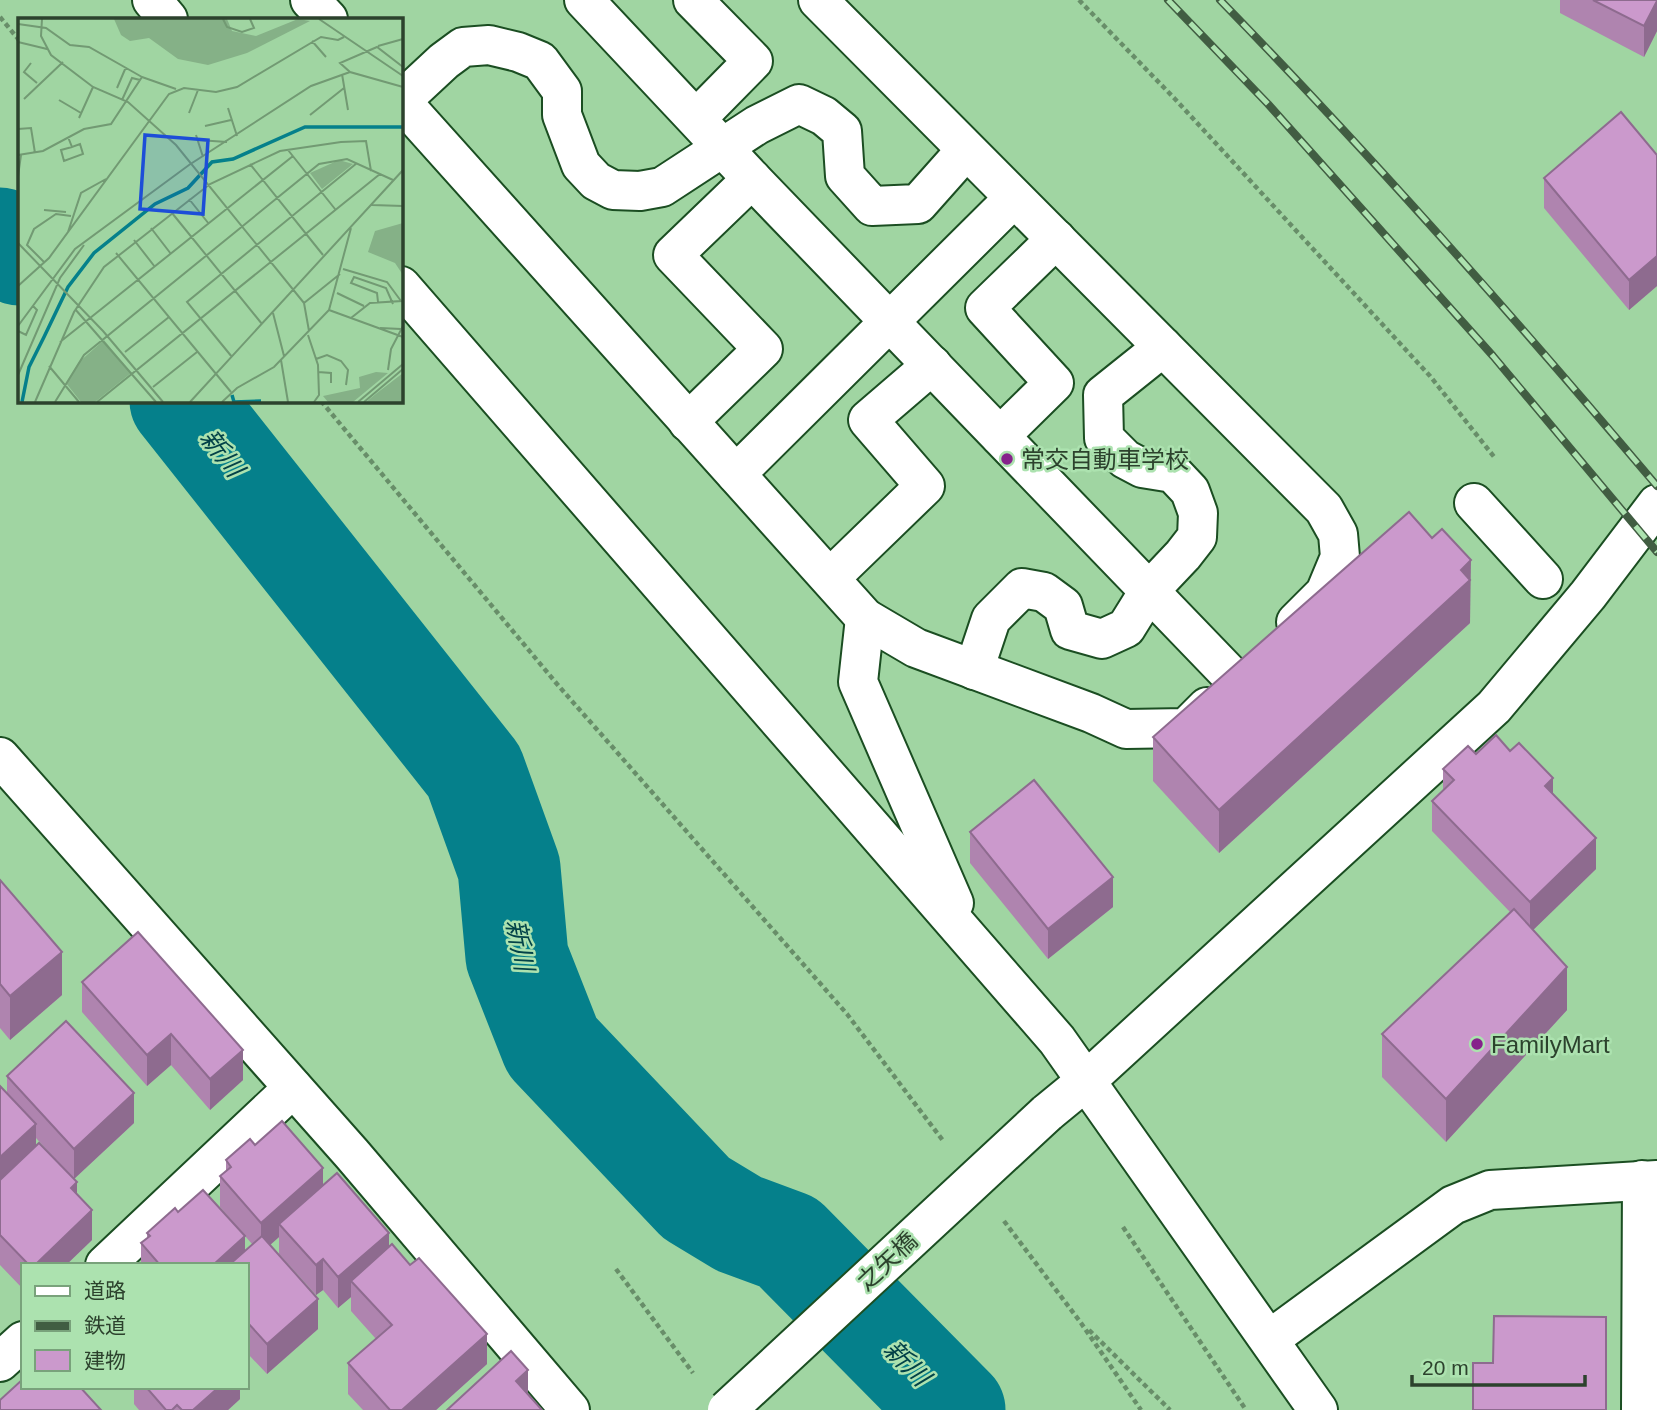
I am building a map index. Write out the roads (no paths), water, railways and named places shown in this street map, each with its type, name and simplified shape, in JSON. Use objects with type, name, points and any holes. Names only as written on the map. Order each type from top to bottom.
[{"type":"street","points":[[152,0],[167,18]]},
{"type":"street","points":[[310,0],[327,18]]},
{"type":"street","points":[[584,0],[752,179],[1149,591],[1255,661]]},
{"type":"street","points":[[693,0],[753,61],[697,118]]},
{"type":"street","points":[[402,102],[865,618],[916,648],[1091,713],[1126,729],[1186,728],[1325,593],[1340,557],[1338,534],[1324,509],[818,0]]},
{"type":"street","points":[[402,100],[463,47],[489,45],[540,61],[562,91],[562,116],[581,165],[596,181],[613,190],[639,191],[662,187],[778,113],[799,104],[824,116],[842,131],[845,176],[872,206],[918,204],[966,150]]},
{"type":"street","points":[[688,422],[763,349],[673,255],[752,179]]},
{"type":"street","points":[[736,474],[1014,198]]},
{"type":"street","points":[[1000,436],[1054,383],[985,307],[1056,239]]},
{"type":"street","points":[[402,287],[1057,1040],[1318,1410]]},
{"type":"street","points":[[974,670],[991,620],[1021,588],[1044,592],[1063,606],[1070,630],[1102,639],[1126,628],[1149,591],[1196,537],[1198,513],[1190,491],[1173,473],[1142,468],[1125,458],[1104,438],[1103,396],[1163,347]]},
{"type":"street","points":[[830,578],[925,486],[868,420],[932,365]]},
{"type":"street","points":[[1474,503],[1543,579]]},
{"type":"street","name":"之矢橋","points":[[727,1410],[1047,1113],[1086,1082],[1494,707],[1588,596],[1657,504]]},
{"type":"street","points":[[865,618],[858,682],[968,937]]},
{"type":"street","points":[[0,757],[293,1088],[570,1410]]},
{"type":"street","points":[[106,1263],[293,1088]]},
{"type":"street","points":[[1270,1339],[1454,1205],[1490,1190],[1649,1180],[1641,1410]]},
{"type":"street","points":[[0,1362],[21,1343]]},
{"type":"waterway","name":"新川","points":[[0,239],[18,253]]},
{"type":"waterway","name":"新川","points":[[182,402],[474,771],[509,868],[517,957],[552,1046],[696,1198],[739,1224],[788,1242],[954,1410]]},
{"type":"railway","points":[[1168,0],[1268,104],[1493,356],[1657,552]]},
{"type":"railway","points":[[1220,0],[1333,118],[1443,239],[1657,486]]},
{"type":"place","name":"常交自動車学校","points":[[1007,459]]},
{"type":"place","name":"FamilyMart","points":[[1477,1044]]}]
